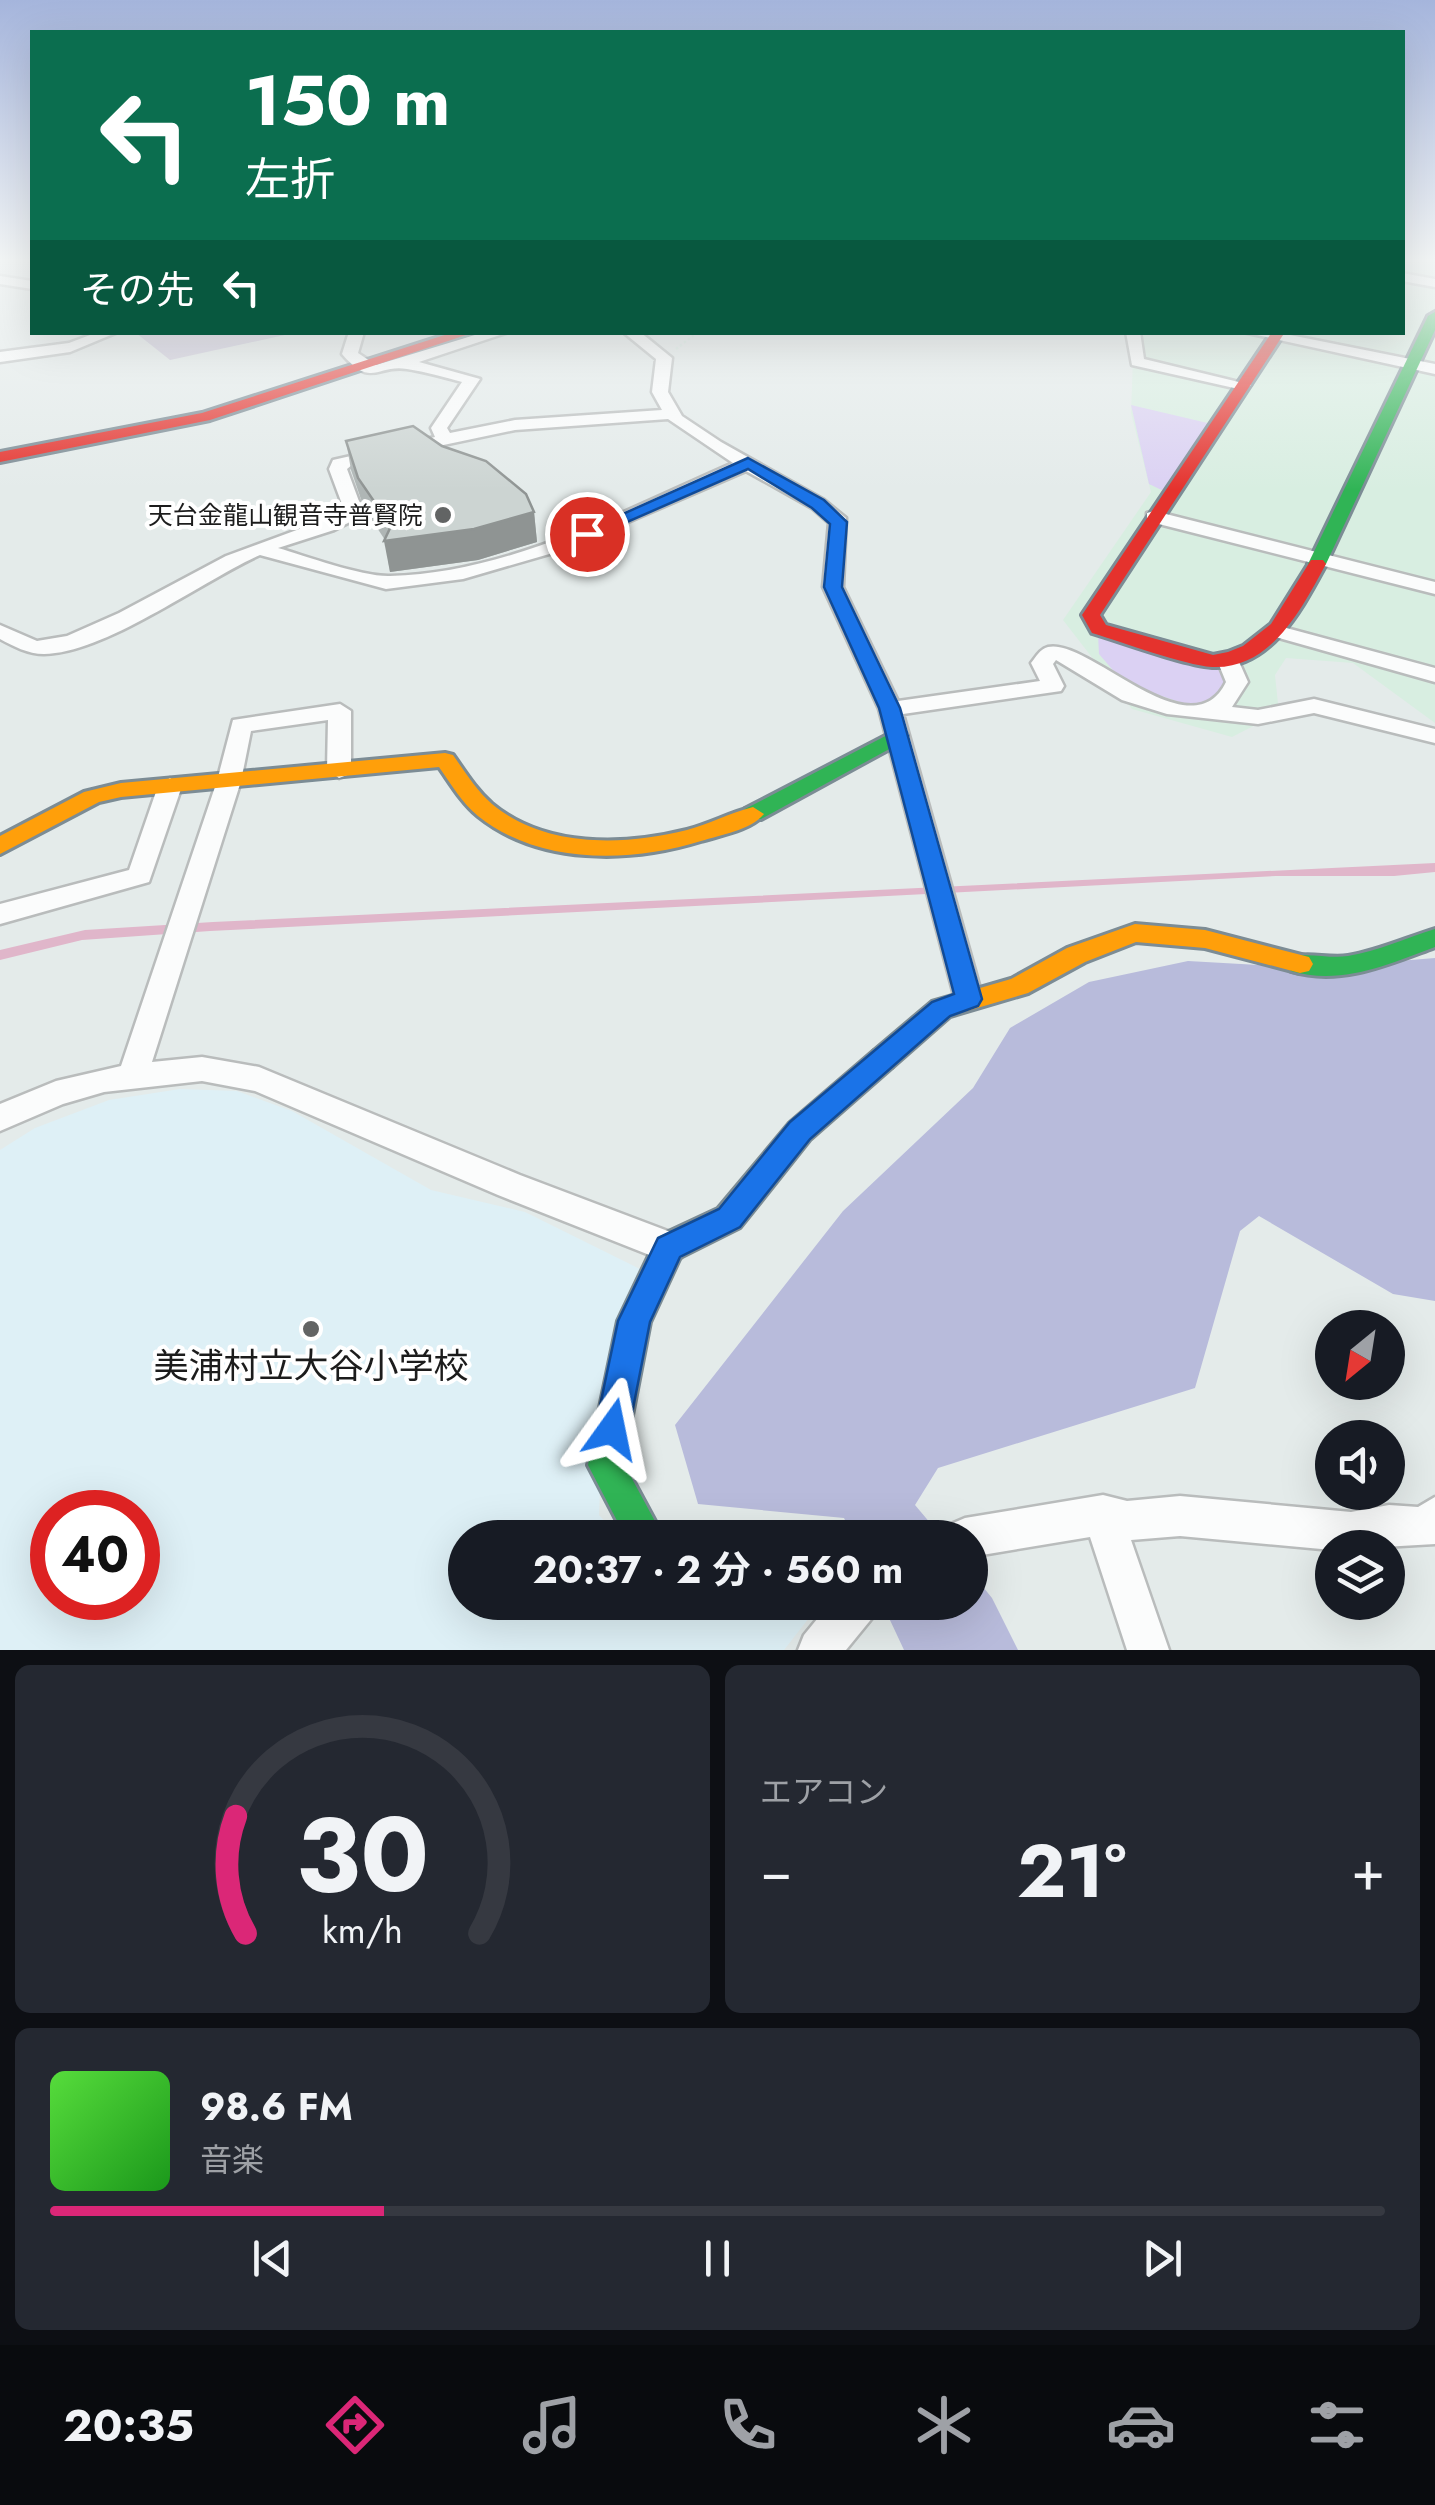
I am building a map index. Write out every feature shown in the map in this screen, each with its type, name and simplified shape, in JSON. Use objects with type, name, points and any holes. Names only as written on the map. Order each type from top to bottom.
[{"type":"street","points":[[0,357],[60,351],[103,336]]},
{"type":"street","points":[[357,336],[350,354],[362,366],[376,370],[489,336]]},
{"type":"street","points":[[0,458],[205,418],[456,336]]},
{"type":"street","points":[[642,336],[664,358],[660,392],[672,414],[685,427],[818,504],[839,522],[833,587],[890,708],[968,999]]},
{"type":"street","points":[[1134,336],[1137,362],[1242,385]]},
{"type":"street","points":[[1276,336],[1090,615],[1100,629],[1212,661],[1228,660],[1279,632],[1320,560],[1425,336]]},
{"type":"street","points":[[1282,336],[1435,369]]},
{"type":"street","points":[[405,363],[472,379],[439,428],[445,440]]},
{"type":"street","points":[[0,631],[36,648],[52,647],[93,632],[257,548],[336,524],[350,515],[351,504],[339,464],[514,426],[672,414]]},
{"type":"street","points":[[257,548],[386,584],[463,573],[556,546],[748,463]]},
{"type":"street","points":[[1154,517],[1435,588]]},
{"type":"street","points":[[1279,632],[1435,675]]},
{"type":"street","points":[[890,708],[1053,686],[1042,663],[1050,653],[1069,656],[1130,696],[1167,707],[1214,709],[1223,714],[1258,717],[1314,706],[1435,736]]},
{"type":"street","points":[[1214,709],[1228,698],[1237,682],[1228,660]]},
{"type":"street","points":[[132,1077],[229,781],[241,725],[340,711],[339,770]]},
{"type":"street","points":[[0,846],[12,844],[92,797],[445,760],[482,809],[528,834],[560,844],[611,850],[665,845],[757,815],[897,736]]},
{"type":"street","points":[[0,914],[140,876],[170,786]]},
{"type":"street","points":[[636,1520],[605,1464],[634,1321],[669,1248],[729,1218],[810,1122],[941,1009],[1018,986],[1076,955],[1135,933],[1205,938],[1314,968],[1355,964],[1435,938]]},
{"type":"street","points":[[0,1118],[56,1092],[132,1077],[202,1069],[259,1079],[508,1186],[669,1248]]},
{"type":"street","points":[[988,1534],[1103,1516],[1127,1521],[1180,1516],[1351,1532],[1389,1525],[1428,1527],[1435,1517]]},
{"type":"street","points":[[1103,1516],[1148,1650]]},
{"type":"street","points":[[820,1650],[844,1620]]},
{"type":"path","points":[[664,358],[693,336]]},
{"type":"shaded area","points":[[140,336],[280,336],[170,360]]},
{"type":"shaded area","points":[[1134,336],[1435,336],[1435,723],[1353,663],[1286,658],[1275,675],[1279,713],[1232,737],[1132,709],[1063,620],[1151,492],[1131,413]]},
{"type":"shaded area","points":[[1131,405],[1216,425],[1170,494],[1149,484]]},
{"type":"shaded area","points":[[1098,634],[1225,671],[1231,680],[1224,699],[1194,707],[1135,687],[1118,676],[1099,654]]},
{"type":"shaded area","points":[[1435,863],[1435,872],[1394,876],[1276,876],[210,931],[82,940],[0,960],[0,950],[85,930]]},
{"type":"shaded area","points":[[1435,958],[1435,1301],[1393,1294],[1259,1216],[1240,1231],[1195,1388],[938,1468],[915,1505],[928,1520],[845,1520],[698,1504],[675,1425],[843,1211],[973,1088],[1010,1028],[1089,982],[1188,961],[1314,968]]},
{"type":"shaded area","name":"美浦村立大谷小学校","points":[[180,1089],[237,1091],[292,1111],[431,1190],[525,1212],[642,1270],[604,1387],[599,1515],[604,1520],[448,1520],[448,1620],[807,1620],[784,1650],[0,1650],[0,1150],[35,1128],[109,1100]]},
{"type":"shaded area","points":[[988,1593],[1018,1650],[904,1650],[890,1620],[988,1620]]},
{"type":"building","points":[[413,426],[442,446],[486,461],[526,494],[534,512],[474,529],[384,541],[391,526],[358,478],[346,441]]},
{"type":"traffic: fast","points":[[1317,564],[1425,336]]},
{"type":"traffic: fast","points":[[753,814],[897,736]]},
{"type":"traffic: fast","points":[[1300,964],[1351,965],[1435,938]]},
{"type":"traffic: fast","points":[[636,1520],[605,1465],[634,1321],[669,1247],[729,1218],[800,1131],[883,1059]]},
{"type":"traffic: slow","points":[[0,846],[92,797],[121,790],[445,760],[470,795],[489,813],[518,831],[550,842],[620,848],[655,844],[723,827],[753,814]]},
{"type":"traffic: slow","points":[[883,1059],[941,1009],[1019,986],[1076,955],[1135,933],[1205,939],[1300,964]]},
{"type":"traffic: jam","points":[[0,457],[205,417],[457,336]]},
{"type":"traffic: jam","points":[[1276,336],[1091,615],[1099,629],[1212,661],[1233,658],[1278,628],[1317,564]]},
{"type":"place","name":"天台金龍山観音寺普賢院","points":[[443,515]]},
{"type":"place","name":"美浦村立大谷小学校","points":[[311,1329]]},
{"type":"route","points":[[587,534],[748,463],[818,504],[839,522],[833,587],[890,708],[968,999],[941,1009],[820,1112],[729,1218],[669,1248],[634,1321],[612,1429]]}]
